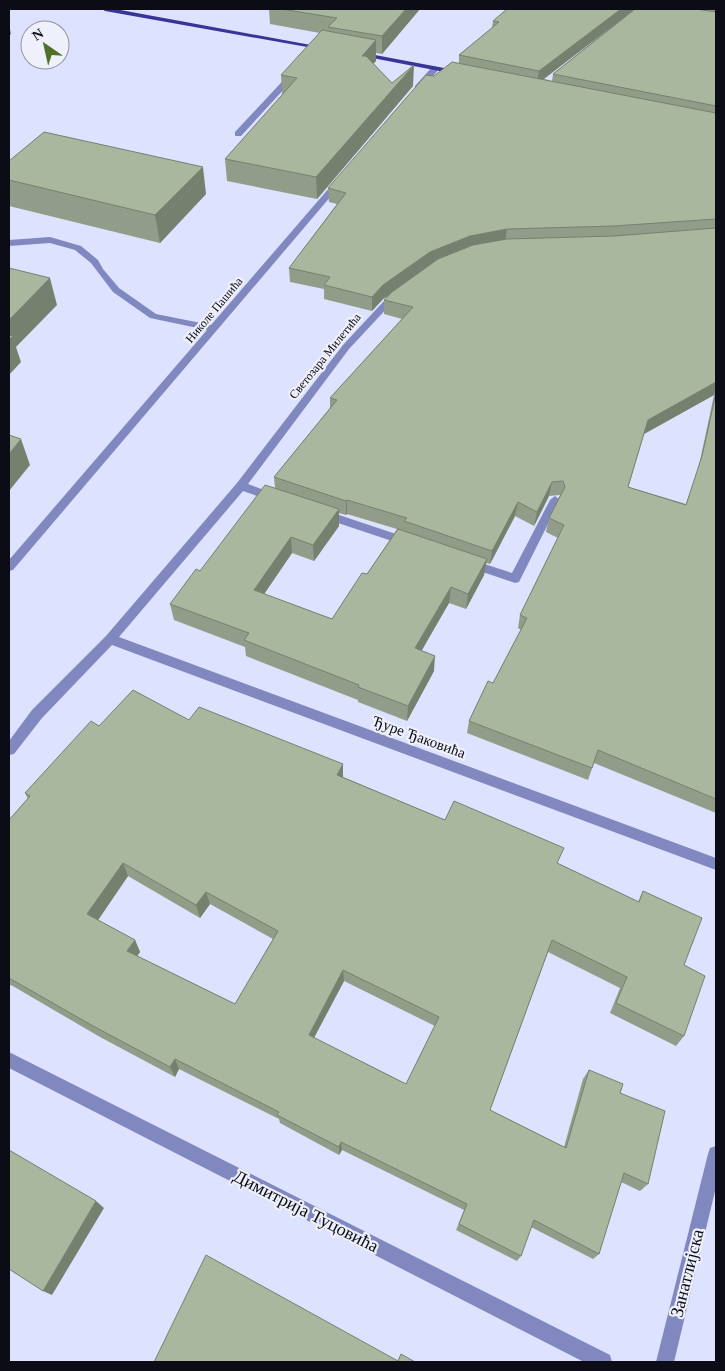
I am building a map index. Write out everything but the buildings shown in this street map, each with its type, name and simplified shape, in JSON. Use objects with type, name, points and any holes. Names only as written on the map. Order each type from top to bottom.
[{"type":"main road","points":[[105,9],[328,48]]},
{"type":"main road","points":[[347,52],[464,74]]},
{"type":"street","points":[[312,54],[319,47]]},
{"type":"street","points":[[238,134],[299,68]]},
{"type":"street","points":[[413,94],[436,68]]},
{"type":"street","name":"Николе Пашића","points":[[9,567],[342,178]]},
{"type":"street","points":[[9,242],[50,240],[78,248],[95,262],[99,270],[116,290],[153,316],[214,329]]},
{"type":"street","name":"Светозара Милетића","points":[[9,750],[37,714],[110,639],[241,486],[346,347],[387,303],[402,292]]},
{"type":"street","points":[[241,486],[288,502]]},
{"type":"street","points":[[458,560],[515,579],[554,500]]},
{"type":"street","points":[[317,512],[420,547]]},
{"type":"street","name":"Ђуре Ђаковића","points":[[110,639],[716,864]]},
{"type":"street","name":"Димитрија Туцовића","points":[[9,1060],[604,1362]]},
{"type":"street","name":"Занатлијска","points":[[665,1362],[716,1154]]}]
